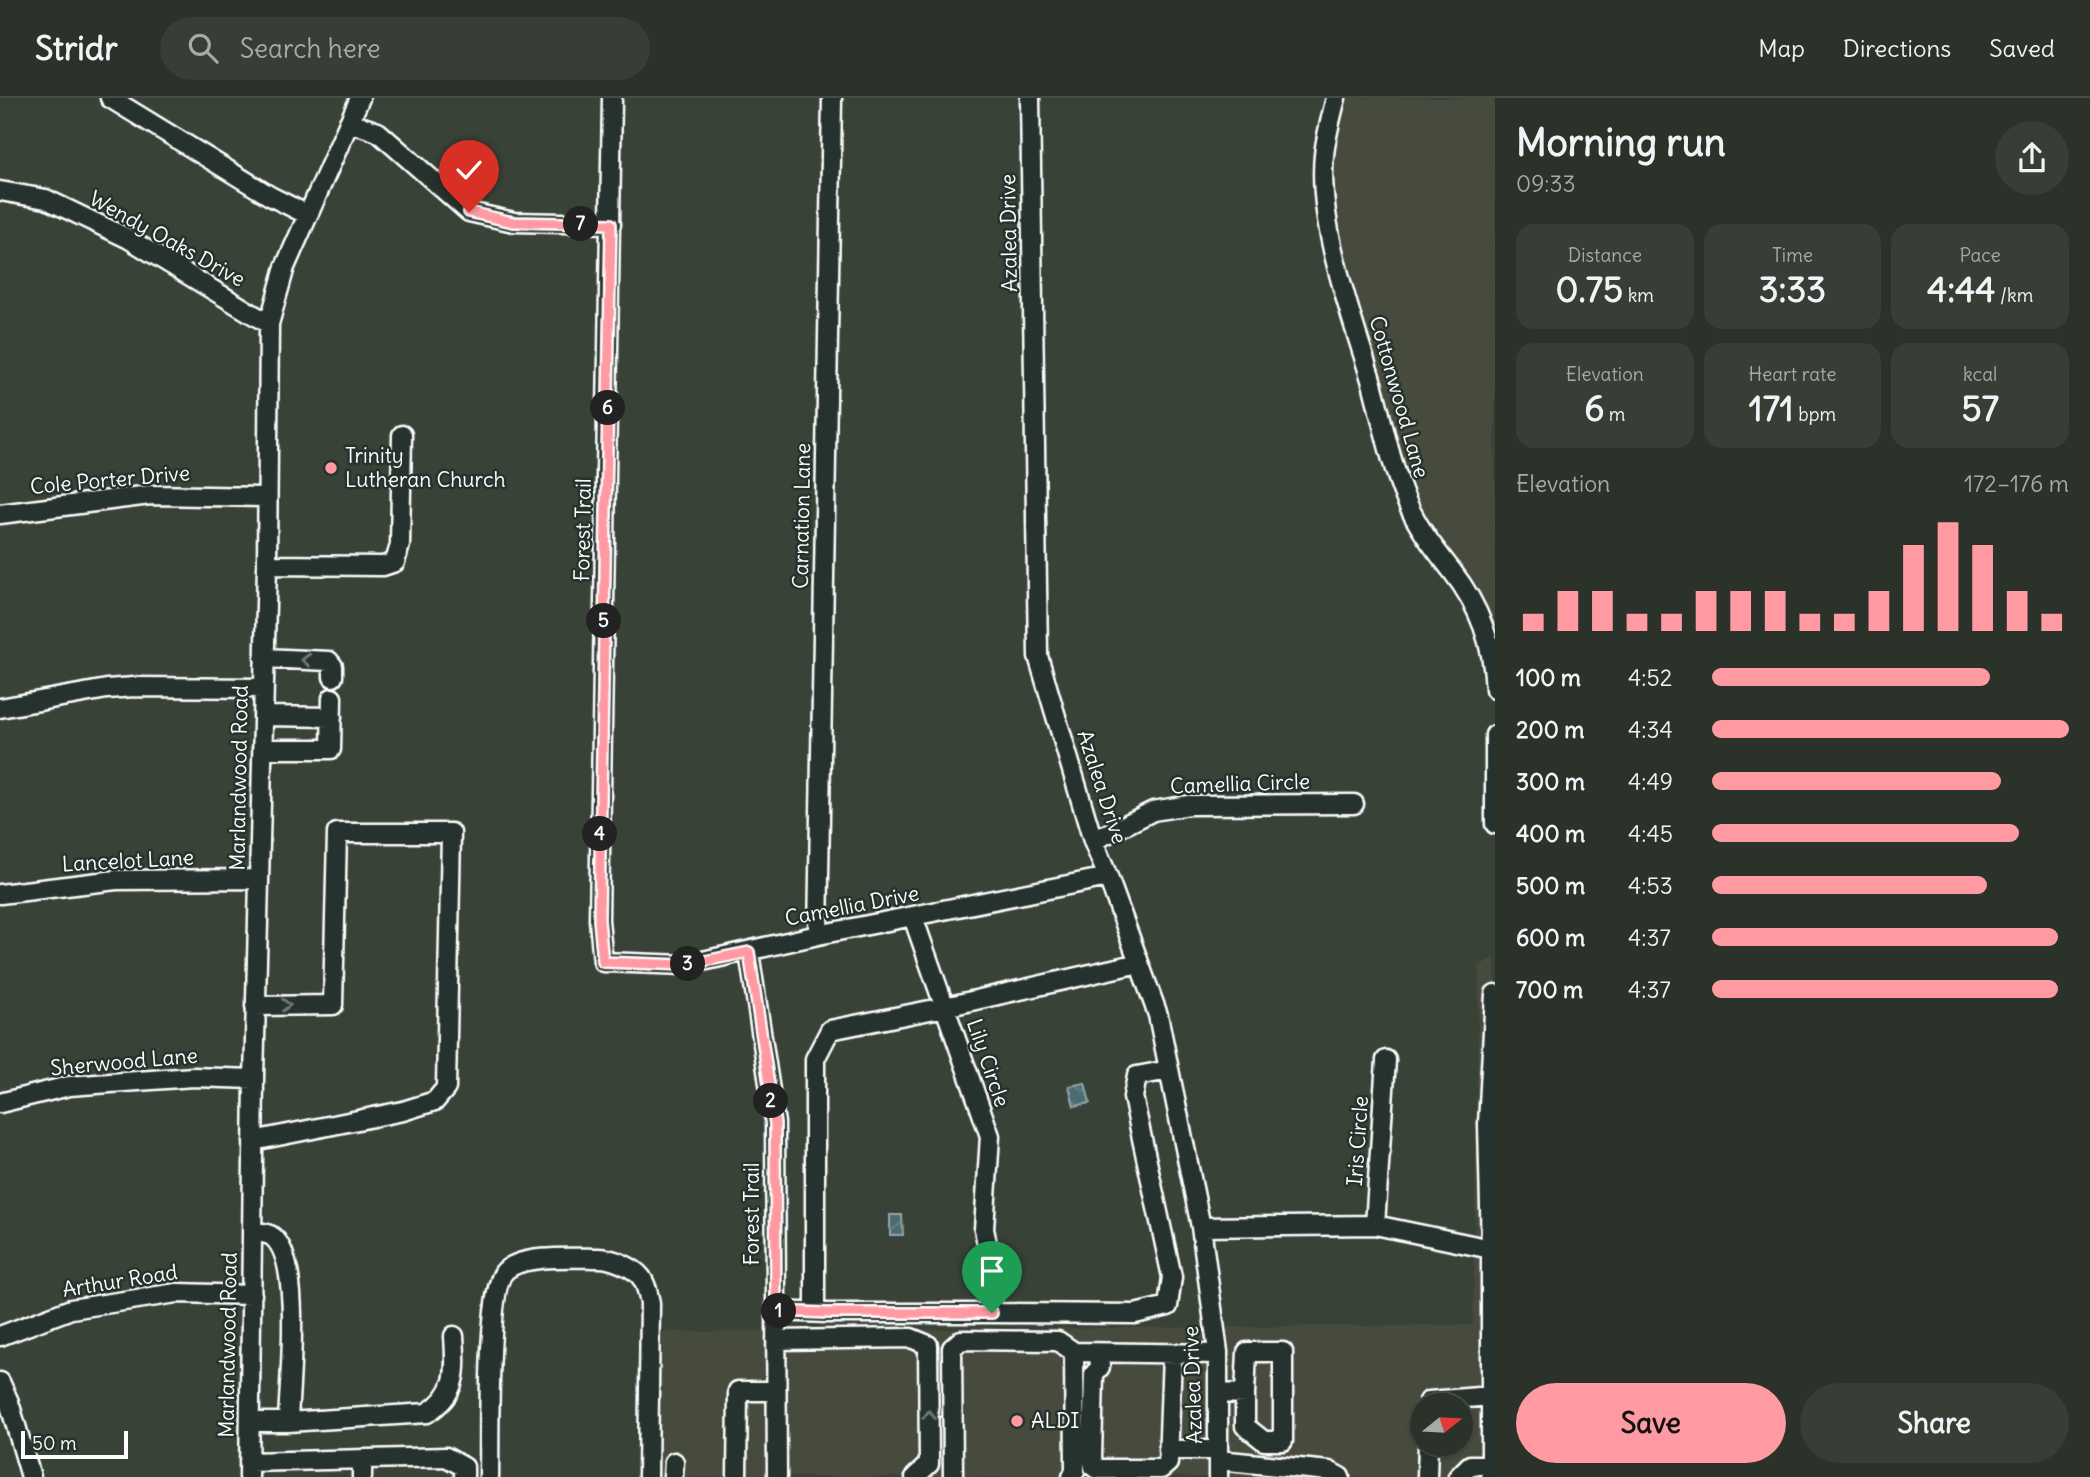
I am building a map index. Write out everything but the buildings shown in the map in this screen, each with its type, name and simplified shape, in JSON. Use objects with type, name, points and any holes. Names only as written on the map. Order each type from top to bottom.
[{"type":"street","points":[[110,98],[270,196],[308,215]]},
{"type":"street","name":"Marlandwood Road","points":[[249,1469],[255,1006],[267,565],[269,324],[285,267],[360,98]]},
{"type":"street","name":"Forest Trail","points":[[603,962],[599,920],[612,98]]},
{"type":"street","name":"Carnation Lane","points":[[818,935],[832,98]]},
{"type":"street","name":"Azalea Drive","points":[[1030,98],[1038,656],[1093,841],[1157,1015],[1201,1227],[1218,1354],[1218,1463]]},
{"type":"street","name":"Cottonwood Lane","points":[[1336,98],[1328,125],[1323,158],[1332,249],[1406,500],[1433,548],[1473,603],[1487,632],[1494,661],[1495,689]]},
{"type":"street","points":[[349,122],[378,132],[469,212],[513,222],[611,224]]},
{"type":"street","name":"Wendy Oaks Drive","points":[[0,191],[46,199],[129,239],[269,324]]},
{"type":"street","points":[[267,565],[383,566],[395,562],[400,545],[402,435]]},
{"type":"street","name":"Cole Porter Drive","points":[[0,514],[149,495],[267,497]]},
{"type":"street","points":[[264,658],[330,661],[333,677]]},
{"type":"street","points":[[0,708],[107,689],[263,688]]},
{"type":"street","points":[[262,749],[331,749],[332,698]]},
{"type":"street","points":[[263,716],[332,716]]},
{"type":"street","points":[[1495,735],[1495,824]]},
{"type":"street","name":"Camellia Circle","points":[[1093,841],[1153,810],[1189,805],[1353,804]]},
{"type":"street","points":[[253,1141],[403,1111],[435,1101],[446,1088],[451,833],[337,833],[333,1005],[255,1006]]},
{"type":"street","name":"Camellia Drive","points":[[603,962],[685,965],[818,935],[1108,877]]},
{"type":"street","name":"Lancelot Lane","points":[[0,894],[116,880],[259,879]]},
{"type":"street","name":"Lily Circle","points":[[913,917],[990,1136],[984,1229],[991,1263],[992,1313]]},
{"type":"street","name":"Forest Trail","points":[[749,952],[775,1124],[777,1477]]},
{"type":"street","points":[[815,1312],[815,1059],[830,1030],[1139,963]]},
{"type":"street","points":[[1458,1477],[1470,1465],[1491,1471],[1492,1249],[1488,1124],[1495,994]]},
{"type":"street","name":"Iris Circle","points":[[1375,1225],[1386,1060]]},
{"type":"street","points":[[776,1311],[1135,1314],[1167,1306],[1172,1277],[1133,1097],[1137,1076],[1169,1070]]},
{"type":"street","name":"Sherwood Lane","points":[[0,1103],[69,1086],[194,1077],[254,1079]]},
{"type":"street","points":[[1201,1227],[1375,1225],[1492,1249]]},
{"type":"street","points":[[252,1232],[269,1234],[275,1238],[281,1246],[291,1279],[288,1422]]},
{"type":"street","points":[[489,1477],[493,1313],[500,1278],[506,1269],[531,1261],[607,1258],[640,1276],[647,1288],[650,1303],[648,1477]]},
{"type":"street","name":"Arthur Road","points":[[0,1336],[71,1309],[177,1293],[252,1295]]},
{"type":"street","points":[[250,1422],[427,1413],[446,1397],[453,1385],[456,1366],[454,1336]]},
{"type":"street","points":[[776,1340],[911,1338],[928,1345],[929,1464],[915,1477]]},
{"type":"street","points":[[953,1477],[952,1348],[961,1340],[1058,1341],[1074,1352],[1218,1354]]},
{"type":"street","points":[[1072,1477],[1075,1471],[1074,1352]]},
{"type":"street","points":[[1247,1352],[1283,1352],[1283,1441],[1264,1441],[1245,1426],[1245,1394],[1247,1352]]},
{"type":"street","points":[[1099,1353],[1100,1367],[1094,1374],[1092,1458],[1094,1467],[1098,1469],[1161,1469],[1168,1463],[1172,1354]]},
{"type":"street","points":[[0,1382],[9,1402],[31,1477]]},
{"type":"street","points":[[737,1477],[738,1391],[776,1391]]},
{"type":"street","points":[[1218,1393],[1245,1394]]},
{"type":"street","points":[[1474,1397],[1491,1396]]},
{"type":"street","points":[[1168,1450],[1218,1463],[1329,1471],[1340,1477]]},
{"type":"street","points":[[1427,1477],[1428,1456]]},
{"type":"street","points":[[249,1469],[293,1469],[362,1459],[446,1457],[464,1467],[464,1477]]},
{"type":"street","points":[[362,1459],[362,1477]]},
{"type":"shaded area","points":[[1346,98],[1495,98],[1495,625],[1477,587],[1425,513],[1405,468],[1342,238],[1335,186],[1337,140]]},
{"type":"shaded area","points":[[1495,957],[1495,1477],[658,1477],[661,1332],[1473,1325],[1479,966]]},
{"type":"water","points":[[1085,1083],[1090,1103],[1074,1106],[1069,1086]]},
{"type":"water","points":[[890,1215],[902,1215],[903,1235],[890,1235]]},
{"type":"place","name":"Trinity Lutheran Church","points":[[331,468]]},
{"type":"place","name":"ALDI","points":[[1017,1421]]},
{"type":"route","points":[[469,212],[513,222],[611,224],[599,920],[603,962],[685,965],[749,952],[775,1124],[776,1311],[992,1313]]}]
